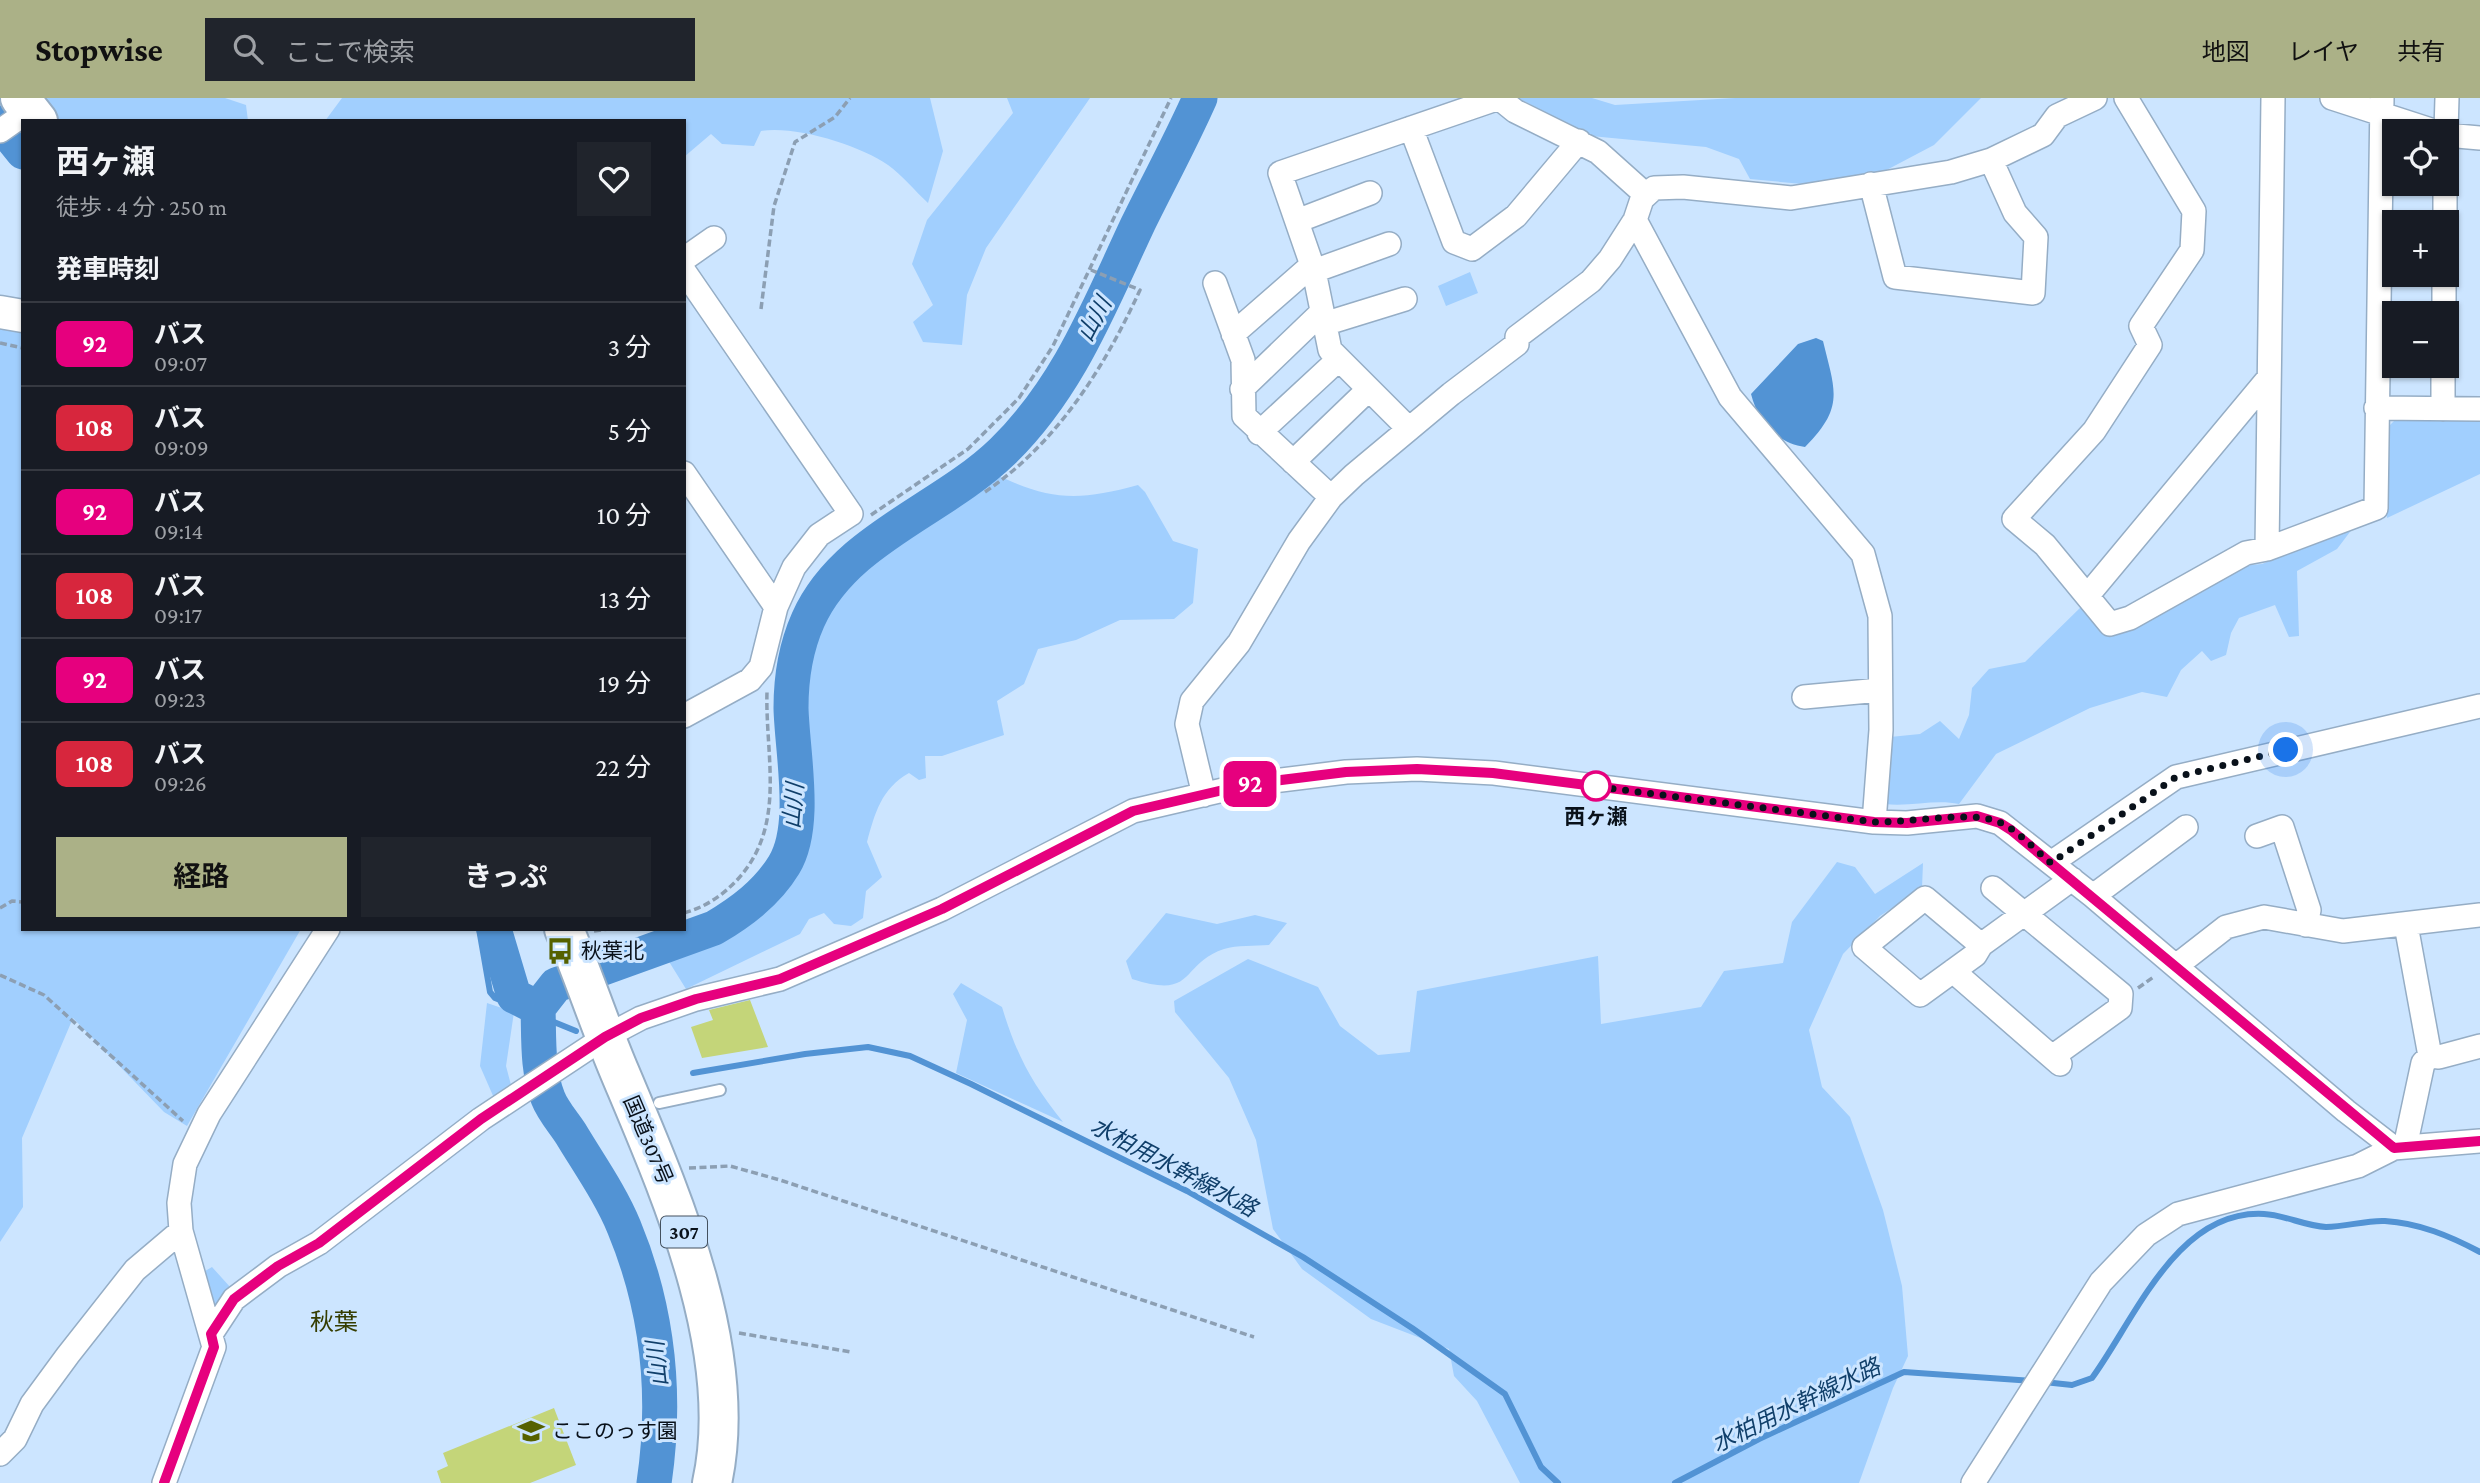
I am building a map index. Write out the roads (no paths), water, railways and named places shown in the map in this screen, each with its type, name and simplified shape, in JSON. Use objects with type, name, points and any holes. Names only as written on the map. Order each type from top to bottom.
[{"type":"highway","name":"国道307号","points":[[568,941],[675,1205],[699,1284],[717,1384],[717,1463],[712,1483]]},
{"type":"street","points":[[1409,429],[1339,359],[1327,343],[1313,268],[1280,173],[1499,98],[1515,111],[1598,152],[1646,195]]},
{"type":"street","points":[[1204,795],[1187,724],[1192,701],[1239,643],[1292,552],[1331,497],[1409,429],[1517,344],[1517,337],[1591,281],[1610,260],[1636,220],[1642,199],[1654,188],[1683,187],[1791,198],[1951,172],[1991,160],[2043,135],[2057,116],[2095,98]]},
{"type":"street","points":[[2126,98],[2194,211],[2192,250],[2141,327],[2150,345],[2094,431],[2014,519],[2045,545],[2110,624],[2130,618],[2246,553],[2267,549],[2376,508],[2382,107]]},
{"type":"street","points":[[2267,549],[2267,380],[2273,98]]},
{"type":"street","points":[[2332,98],[2382,107],[2408,119]]},
{"type":"street","points":[[2446,98],[2446,119]]},
{"type":"street","points":[[1412,128],[1454,242],[1472,249],[1516,216],[1579,141]]},
{"type":"street","points":[[2459,135],[2480,138]]},
{"type":"street","points":[[1871,184],[1895,277],[2033,293],[2036,237],[2015,213],[1991,160]]},
{"type":"street","points":[[1297,221],[1370,194]]},
{"type":"street","points":[[1636,220],[1730,397],[1863,554],[1880,616],[1881,730],[1874,822]]},
{"type":"street","points":[[686,258],[714,238]]},
{"type":"street","points":[[1233,334],[1313,268],[1389,244]]},
{"type":"street","points":[[686,274],[851,514],[819,535],[794,567],[776,607],[761,667],[750,680],[686,715]]},
{"type":"street","points":[[1215,283],[1243,360],[1244,416],[1259,433],[1331,497]]},
{"type":"street","points":[[1242,389],[1323,318],[1405,299]]},
{"type":"street","points":[[0,312],[21,316]]},
{"type":"street","points":[[1259,433],[1339,359]]},
{"type":"street","points":[[2443,378],[2443,409]]},
{"type":"street","points":[[2088,595],[2267,380]]},
{"type":"street","points":[[1293,462],[1369,389]]},
{"type":"street","points":[[2376,408],[2480,409]]},
{"type":"street","points":[[686,476],[776,607]]},
{"type":"street","points":[[1804,697],[1880,690]]},
{"type":"street","points":[[2051,863],[2176,777],[2480,706]]},
{"type":"street","points":[[211,1334],[234,1299],[278,1266],[319,1243],[427,1158],[563,1063],[641,1018],[696,999],[780,979],[942,909],[1133,811],[1249,784],[1299,777],[1417,769],[1493,773],[1874,822],[1907,823],[1977,816],[2000,823],[2093,896],[2346,1111],[2400,1147]]},
{"type":"street","points":[[2093,896],[2186,827]]},
{"type":"street","points":[[2257,836],[2282,827],[2309,910],[2306,925]]},
{"type":"street","points":[[1981,945],[1925,898],[1864,947],[1920,995],[1975,954],[1981,945],[2072,879]]},
{"type":"street","points":[[1953,971],[2056,1060],[2120,1008],[2121,996],[1993,888]]},
{"type":"street","points":[[2173,964],[2226,927],[2264,917],[2343,931],[2480,915]]},
{"type":"street","points":[[2406,925],[2430,1056]]},
{"type":"street","points":[[164,1483],[214,1347],[181,1231],[181,1180],[188,1154],[209,1114],[327,931]]},
{"type":"street","points":[[2430,1056],[2439,1057],[2480,1046]]},
{"type":"street","points":[[2400,1147],[2423,1063],[2430,1056]]},
{"type":"street","points":[[1973,1483],[2101,1282],[2123,1256],[2162,1223],[2191,1209],[2358,1166],[2400,1147],[2480,1141]]},
{"type":"street","points":[[0,1454],[15,1439],[32,1404],[135,1270],[181,1231]]},
{"type":"lane","points":[[659,1103],[720,1090]]},
{"type":"waterway","name":"山川","points":[[654,1483],[660,1417],[659,1385],[657,1353],[645,1289],[636,1258],[613,1203],[553,1108],[544,1088],[540,1065],[538,1008],[556,985],[714,928],[753,901],[777,875],[791,849],[795,830],[797,788],[791,697],[797,652],[808,620],[824,592],[845,568],[869,547],[978,473],[1002,452],[1046,401],[1064,374],[1095,316],[1200,98]]},
{"type":"waterway","points":[[0,123],[21,149]]},
{"type":"waterway","name":"水柏用水幹線水路","points":[[479,931],[490,992],[495,998],[576,1031]]},
{"type":"waterway","points":[[495,931],[514,996],[538,1008]]},
{"type":"waterway","name":"水柏用水幹線水路","points":[[693,1073],[805,1054],[868,1047],[910,1056],[971,1084],[1187,1191],[1303,1257],[1412,1328],[1505,1394],[1541,1467],[1558,1483]]},
{"type":"waterway","name":"水柏用水幹線水路","points":[[2044,1382],[2072,1385],[2092,1378],[2142,1299],[2183,1248],[2206,1229],[2233,1217],[2264,1214],[2326,1227],[2378,1221],[2398,1222],[2434,1231],[2480,1252]]},
{"type":"waterway","name":"水柏用水幹線水路","points":[[1675,1483],[1759,1439],[1904,1372],[2033,1381]]},
{"type":"place","name":"西ヶ瀬","points":[[1596,786]]},
{"type":"place","name":"秋葉北","points":[[560,951]]},
{"type":"place","name":"ここのっす園","points":[[531,1431]]},
{"type":"district","name":"秋葉","points":[[334,1322]]}]
